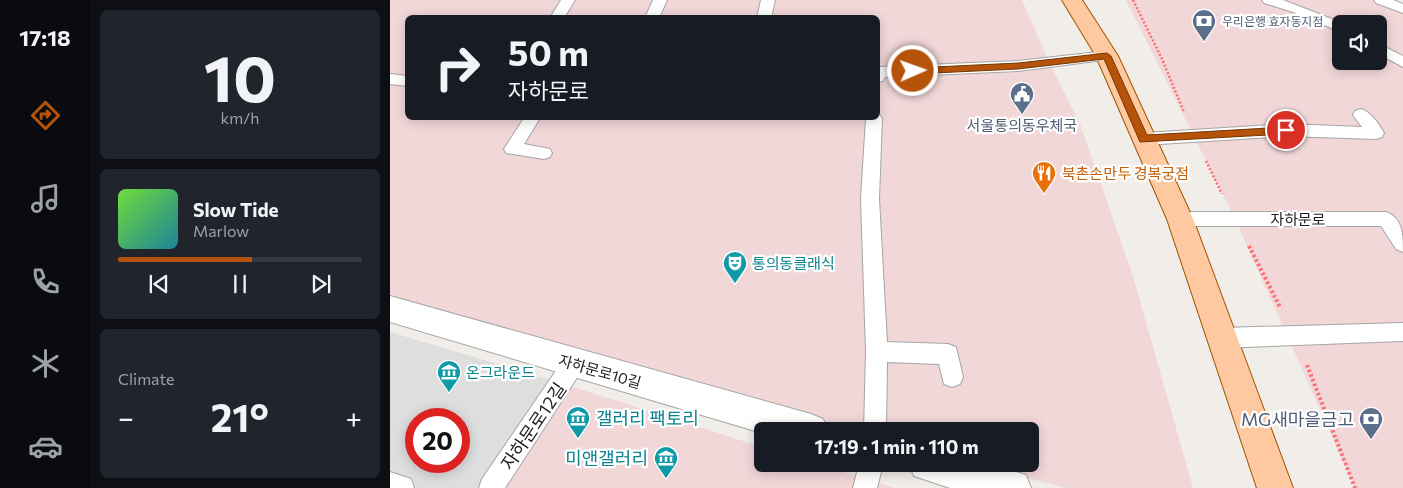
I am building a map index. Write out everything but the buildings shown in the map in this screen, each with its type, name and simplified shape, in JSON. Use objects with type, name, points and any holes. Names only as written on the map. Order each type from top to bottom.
[{"type":"main road","points":[[1072,0],[1107,56],[1180,220],[1275,488]]},
{"type":"street","name":"자하문로10길","points":[[390,309],[574,364],[779,422]]},
{"type":"street","points":[[955,472],[1013,488]]},
{"type":"lane","points":[[559,15],[568,0]]},
{"type":"lane","points":[[653,15],[660,0]]},
{"type":"lane","points":[[765,15],[768,0]]},
{"type":"lane","points":[[1269,0],[1298,9],[1332,23]]},
{"type":"lane","points":[[1387,53],[1403,62]]},
{"type":"lane","points":[[880,72],[1018,66],[1107,56]]},
{"type":"lane","points":[[390,80],[405,81]]},
{"type":"lane","points":[[1144,139],[1286,130],[1376,133],[1361,115]]},
{"type":"lane","points":[[531,120],[512,149],[544,153]]},
{"type":"lane","points":[[874,120],[870,199],[877,352],[875,422]]},
{"type":"lane","name":"자하문로","points":[[1180,220],[1386,219],[1403,244]]},
{"type":"lane","points":[[1222,338],[1403,332]]},
{"type":"lane","points":[[877,352],[948,354],[952,377]]},
{"type":"lane","name":"자하문로12길","points":[[491,488],[574,364]]},
{"type":"lane","points":[[865,488],[869,472]]},
{"type":"lane","points":[[390,484],[402,488]]},
{"type":"path","points":[[1133,0],[1162,59],[1194,136],[1295,336],[1355,488]]},
{"type":"shaded area","points":[[390,0],[1022,0],[1049,62],[1080,124],[1133,276],[1193,488],[1066,488],[1005,472],[1039,472],[1039,422],[821,422],[390,299]]},
{"type":"shaded area","points":[[1126,0],[1381,0],[1403,9],[1403,488],[1355,488],[1235,219]]},
{"type":"shaded area","points":[[390,332],[561,383],[491,488],[390,488]]},
{"type":"shaded area","points":[[561,383],[754,444],[754,472],[843,472],[895,488],[491,488]]},
{"type":"place","name":"우리은행 효자동지점","points":[[1204,42]]},
{"type":"place","name":"서울통의동우체국","points":[[1022,115]]},
{"type":"place","name":"북촌손만두 경복궁점","points":[[1044,194]]},
{"type":"place","name":"통의동클래식","points":[[735,284]]},
{"type":"place","name":"온그라운드","points":[[449,393]]},
{"type":"place","name":"갤러리 팩토리","points":[[578,439]]},
{"type":"place","name":"MG새마을금고","points":[[1371,440]]},
{"type":"place","name":"미앤갤러리","points":[[666,479]]},
{"type":"route","points":[[913,71],[1018,66],[1107,56],[1144,139],[1286,130]]}]
